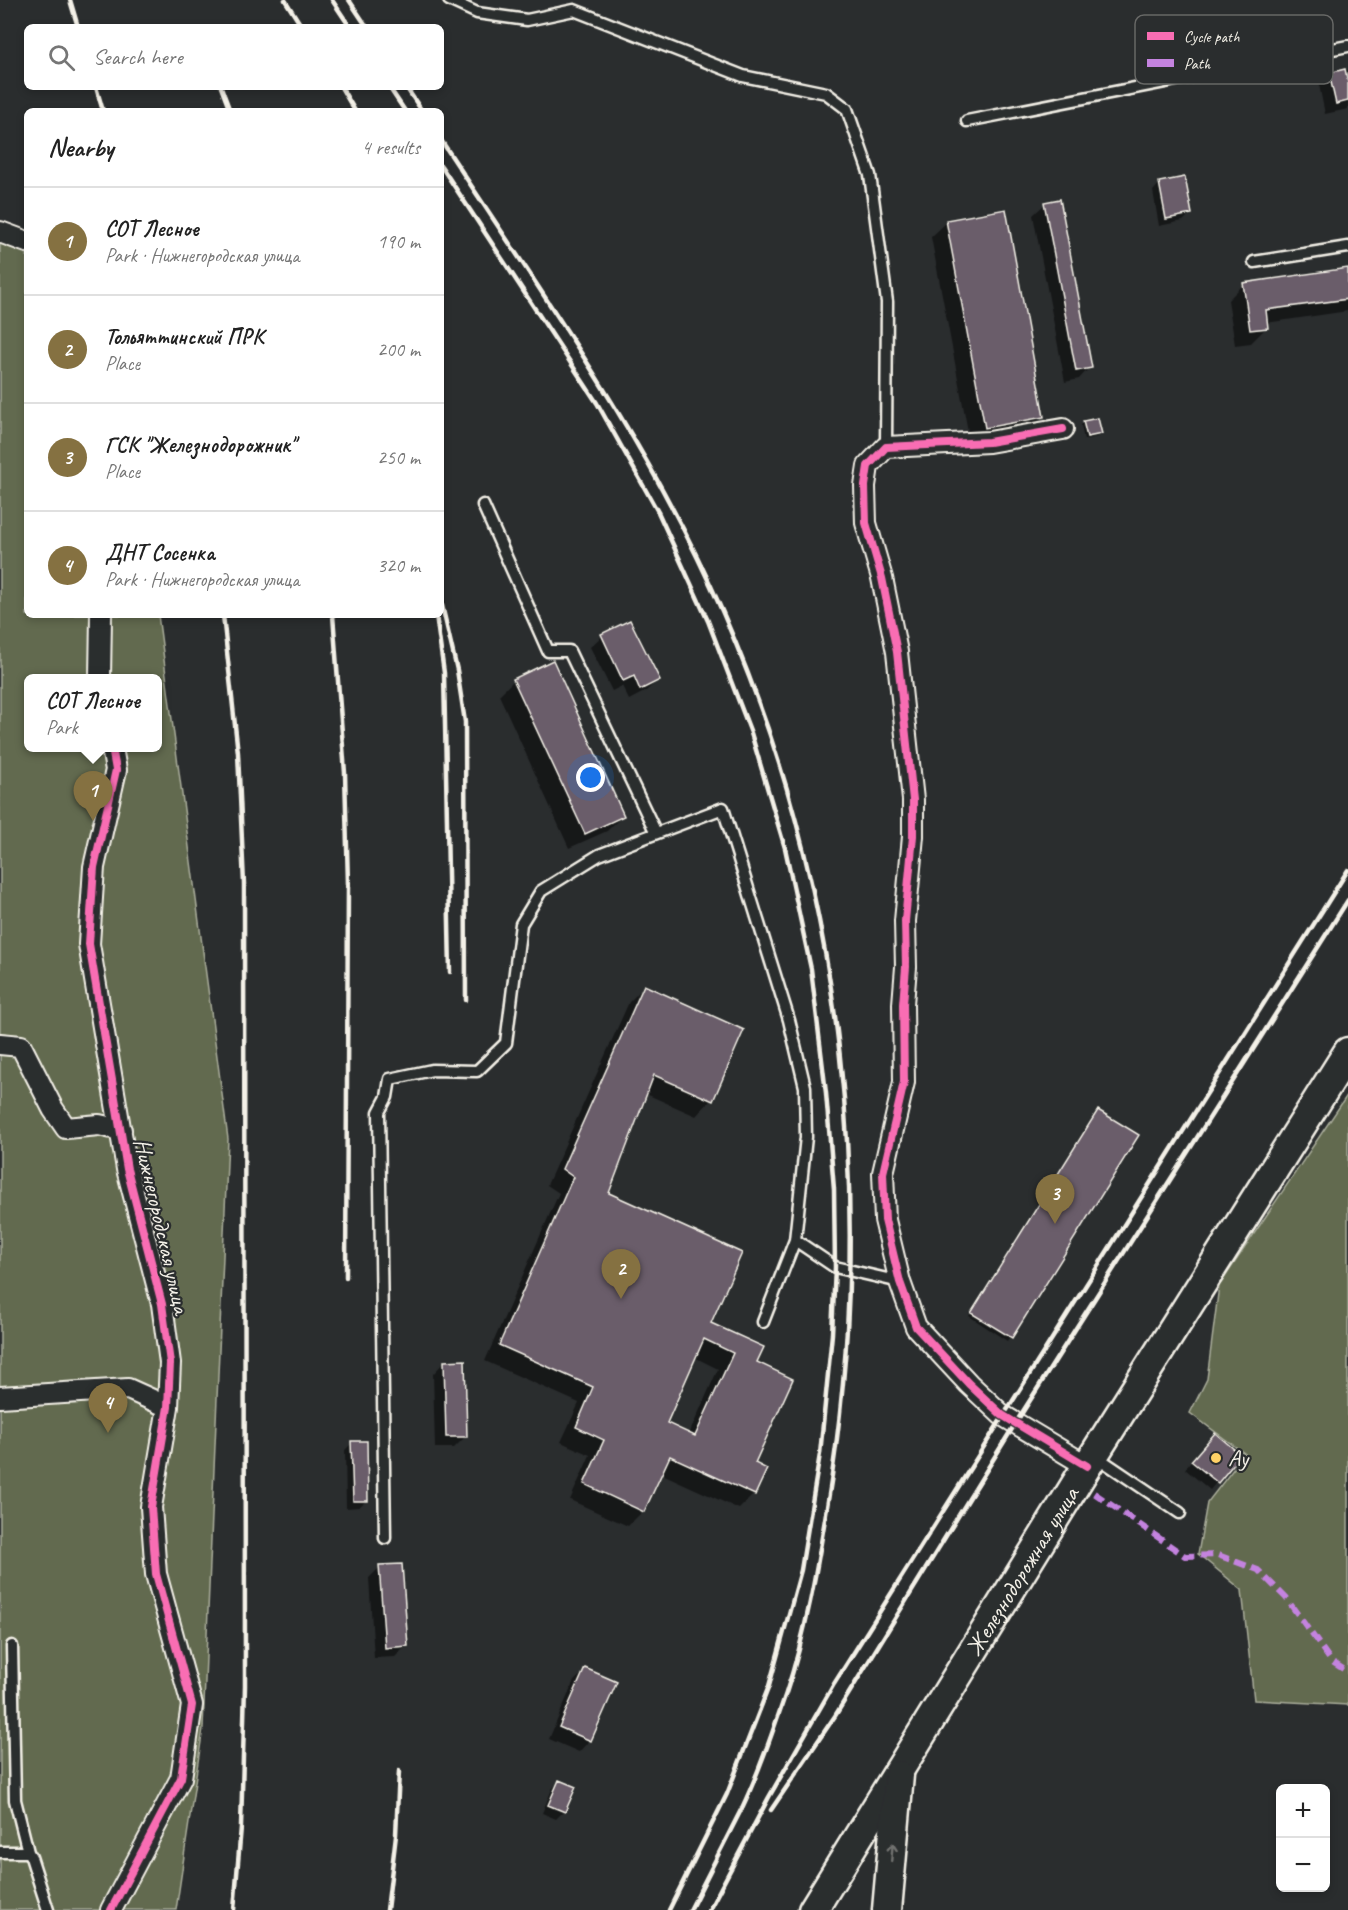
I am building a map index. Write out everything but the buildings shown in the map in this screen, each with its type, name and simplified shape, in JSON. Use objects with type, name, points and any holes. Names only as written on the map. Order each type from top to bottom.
[{"type":"main road","name":"Железнодорожная улица","points":[[813,1910],[1090,1460],[1348,1052]]},
{"type":"main road","points":[[887,1910],[900,1767]]},
{"type":"street","points":[[0,232],[24,241]]},
{"type":"street","points":[[1063,429],[989,442],[886,447],[868,466],[865,486],[866,524],[882,578],[897,652],[913,800],[914,836],[905,921],[904,1082],[883,1173],[885,1220],[900,1282],[915,1327],[1002,1415],[1015,1424],[1090,1460]]},
{"type":"street","points":[[100,674],[101,618]]},
{"type":"street","name":"Нижнегородская улица","points":[[111,1910],[181,1778],[192,1705],[156,1574],[151,1507],[168,1407],[170,1363],[162,1304],[127,1168],[89,944],[94,867],[116,770],[113,752]]},
{"type":"street","points":[[0,1044],[21,1046],[53,1109],[66,1128],[99,1125],[121,1130]]},
{"type":"street","points":[[0,1397],[128,1389],[168,1407]]},
{"type":"lane","points":[[449,0],[477,13],[527,20],[574,10],[743,76],[826,93],[847,109],[870,175],[887,302],[886,447]]},
{"type":"lane","points":[[1333,49],[1348,46]]},
{"type":"lane","points":[[967,121],[1155,84]]},
{"type":"lane","points":[[1254,262],[1348,247]]},
{"type":"lane","points":[[483,505],[548,651],[569,651],[656,833]]},
{"type":"lane","points":[[385,1538],[379,1112],[387,1098],[390,1079],[432,1070],[477,1071],[506,1043],[521,924],[541,891],[599,855],[723,808],[789,1020],[805,1087],[806,1137],[795,1240],[763,1323]]},
{"type":"lane","points":[[795,1240],[835,1267],[900,1282]]},
{"type":"lane","points":[[1090,1460],[1180,1513]]},
{"type":"lane","points":[[12,1646],[15,1800],[28,1852],[32,1857],[48,1910]]},
{"type":"lane","points":[[0,1852],[28,1852]]},
{"type":"green space","points":[[0,243],[24,251],[24,618],[158,618],[228,1139],[203,1728],[176,1910],[0,1910]]},
{"type":"green space","points":[[1348,1094],[1348,1705],[1254,1700],[1242,1590],[1198,1554],[1207,1503],[1245,1454],[1190,1413],[1207,1379],[1219,1286]]},
{"type":"railway","points":[[70,0],[77,24]]},
{"type":"railway","points":[[285,0],[300,24]]},
{"type":"railway","points":[[332,0],[348,24]]},
{"type":"railway","points":[[349,0],[365,24]]},
{"type":"railway","points":[[97,90],[102,108]]},
{"type":"railway","points":[[222,90],[229,108]]},
{"type":"railway","points":[[343,90],[353,108]]},
{"type":"railway","points":[[391,90],[403,108]]},
{"type":"railway","points":[[408,90],[420,108]]},
{"type":"railway","points":[[444,145],[555,313],[628,430],[694,550],[723,613],[765,719],[798,828],[823,940],[840,1052],[848,1166],[849,1280],[842,1394],[819,1554],[799,1648],[771,1737],[742,1808],[690,1910]]},
{"type":"railway","points":[[444,171],[597,403],[658,512],[708,621],[751,733],[785,848],[811,969],[826,1093],[834,1189],[835,1267],[832,1334],[820,1454],[801,1570],[769,1686],[727,1794],[669,1910]]},
{"type":"railway","points":[[444,614],[457,670],[465,722],[466,1000]]},
{"type":"railway","points":[[223,618],[238,753],[244,884],[245,1686],[241,1827],[234,1910]]},
{"type":"railway","points":[[333,618],[345,773],[348,884],[346,1277]]},
{"type":"railway","points":[[436,618],[444,673],[450,972]]},
{"type":"railway","points":[[709,1910],[769,1797],[834,1684],[1348,870]]},
{"type":"railway","points":[[771,1810],[835,1716],[1015,1424],[1348,900]]},
{"type":"railway","points":[[387,1910],[396,1835],[399,1771]]},
{"type":"marked path","points":[[1094,1493],[1185,1556],[1218,1555],[1258,1570],[1286,1598],[1331,1661],[1348,1672]]},
{"type":"cycle path","points":[[1063,429],[989,442],[886,447],[868,466],[865,486],[866,523],[882,578],[897,652],[913,800],[913,836],[905,921],[904,1082],[883,1173],[885,1220],[900,1282],[916,1327],[969,1384],[1002,1415],[1087,1466]]},
{"type":"cycle path","points":[[111,1910],[181,1778],[192,1705],[156,1574],[151,1507],[168,1407],[170,1363],[162,1304],[127,1169],[89,944],[94,867],[116,770],[113,752]]},
{"type":"place","name":"СОТ Лесное","points":[[93,821]]},
{"type":"place","name":"ГСК \"Железнодорожник\"","points":[[1055,1224]]},
{"type":"place","name":"Тольяттинский ПРК","points":[[621,1299]]},
{"type":"place","name":"ДНТ Сосенка","points":[[108,1433]]},
{"type":"place","name":"Ау","points":[[1216,1458]]}]
